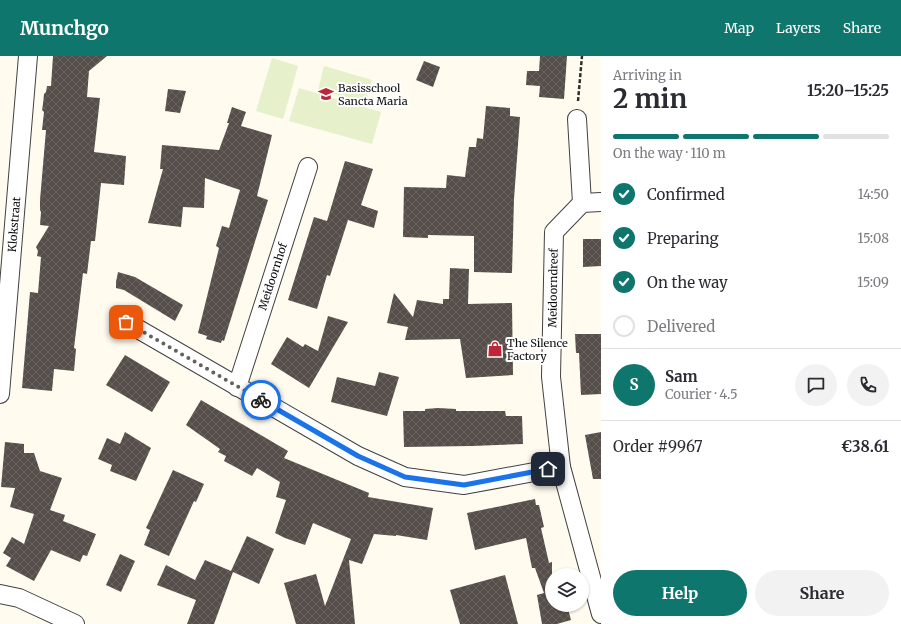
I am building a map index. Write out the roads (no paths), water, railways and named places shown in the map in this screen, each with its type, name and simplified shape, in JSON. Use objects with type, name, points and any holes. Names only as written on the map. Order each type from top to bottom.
[{"type":"street","name":"Klokstraat","points":[[0,394],[6,253],[28,56]]},
{"type":"street","points":[[577,119],[582,202],[601,202]]},
{"type":"street","name":"Meidoornhof","points":[[237,386],[308,167]]},
{"type":"street","name":"Meidoorndreef","points":[[582,202],[554,232],[551,377],[561,467],[601,614]]},
{"type":"street","points":[[126,322],[358,456],[405,477],[464,485],[561,467]]},
{"type":"street","points":[[0,594],[19,598],[75,624]]},
{"type":"place","name":"Basisschool Sancta Maria","points":[[326,94]]},
{"type":"place","name":"The Silence Factory","points":[[495,349]]}]
